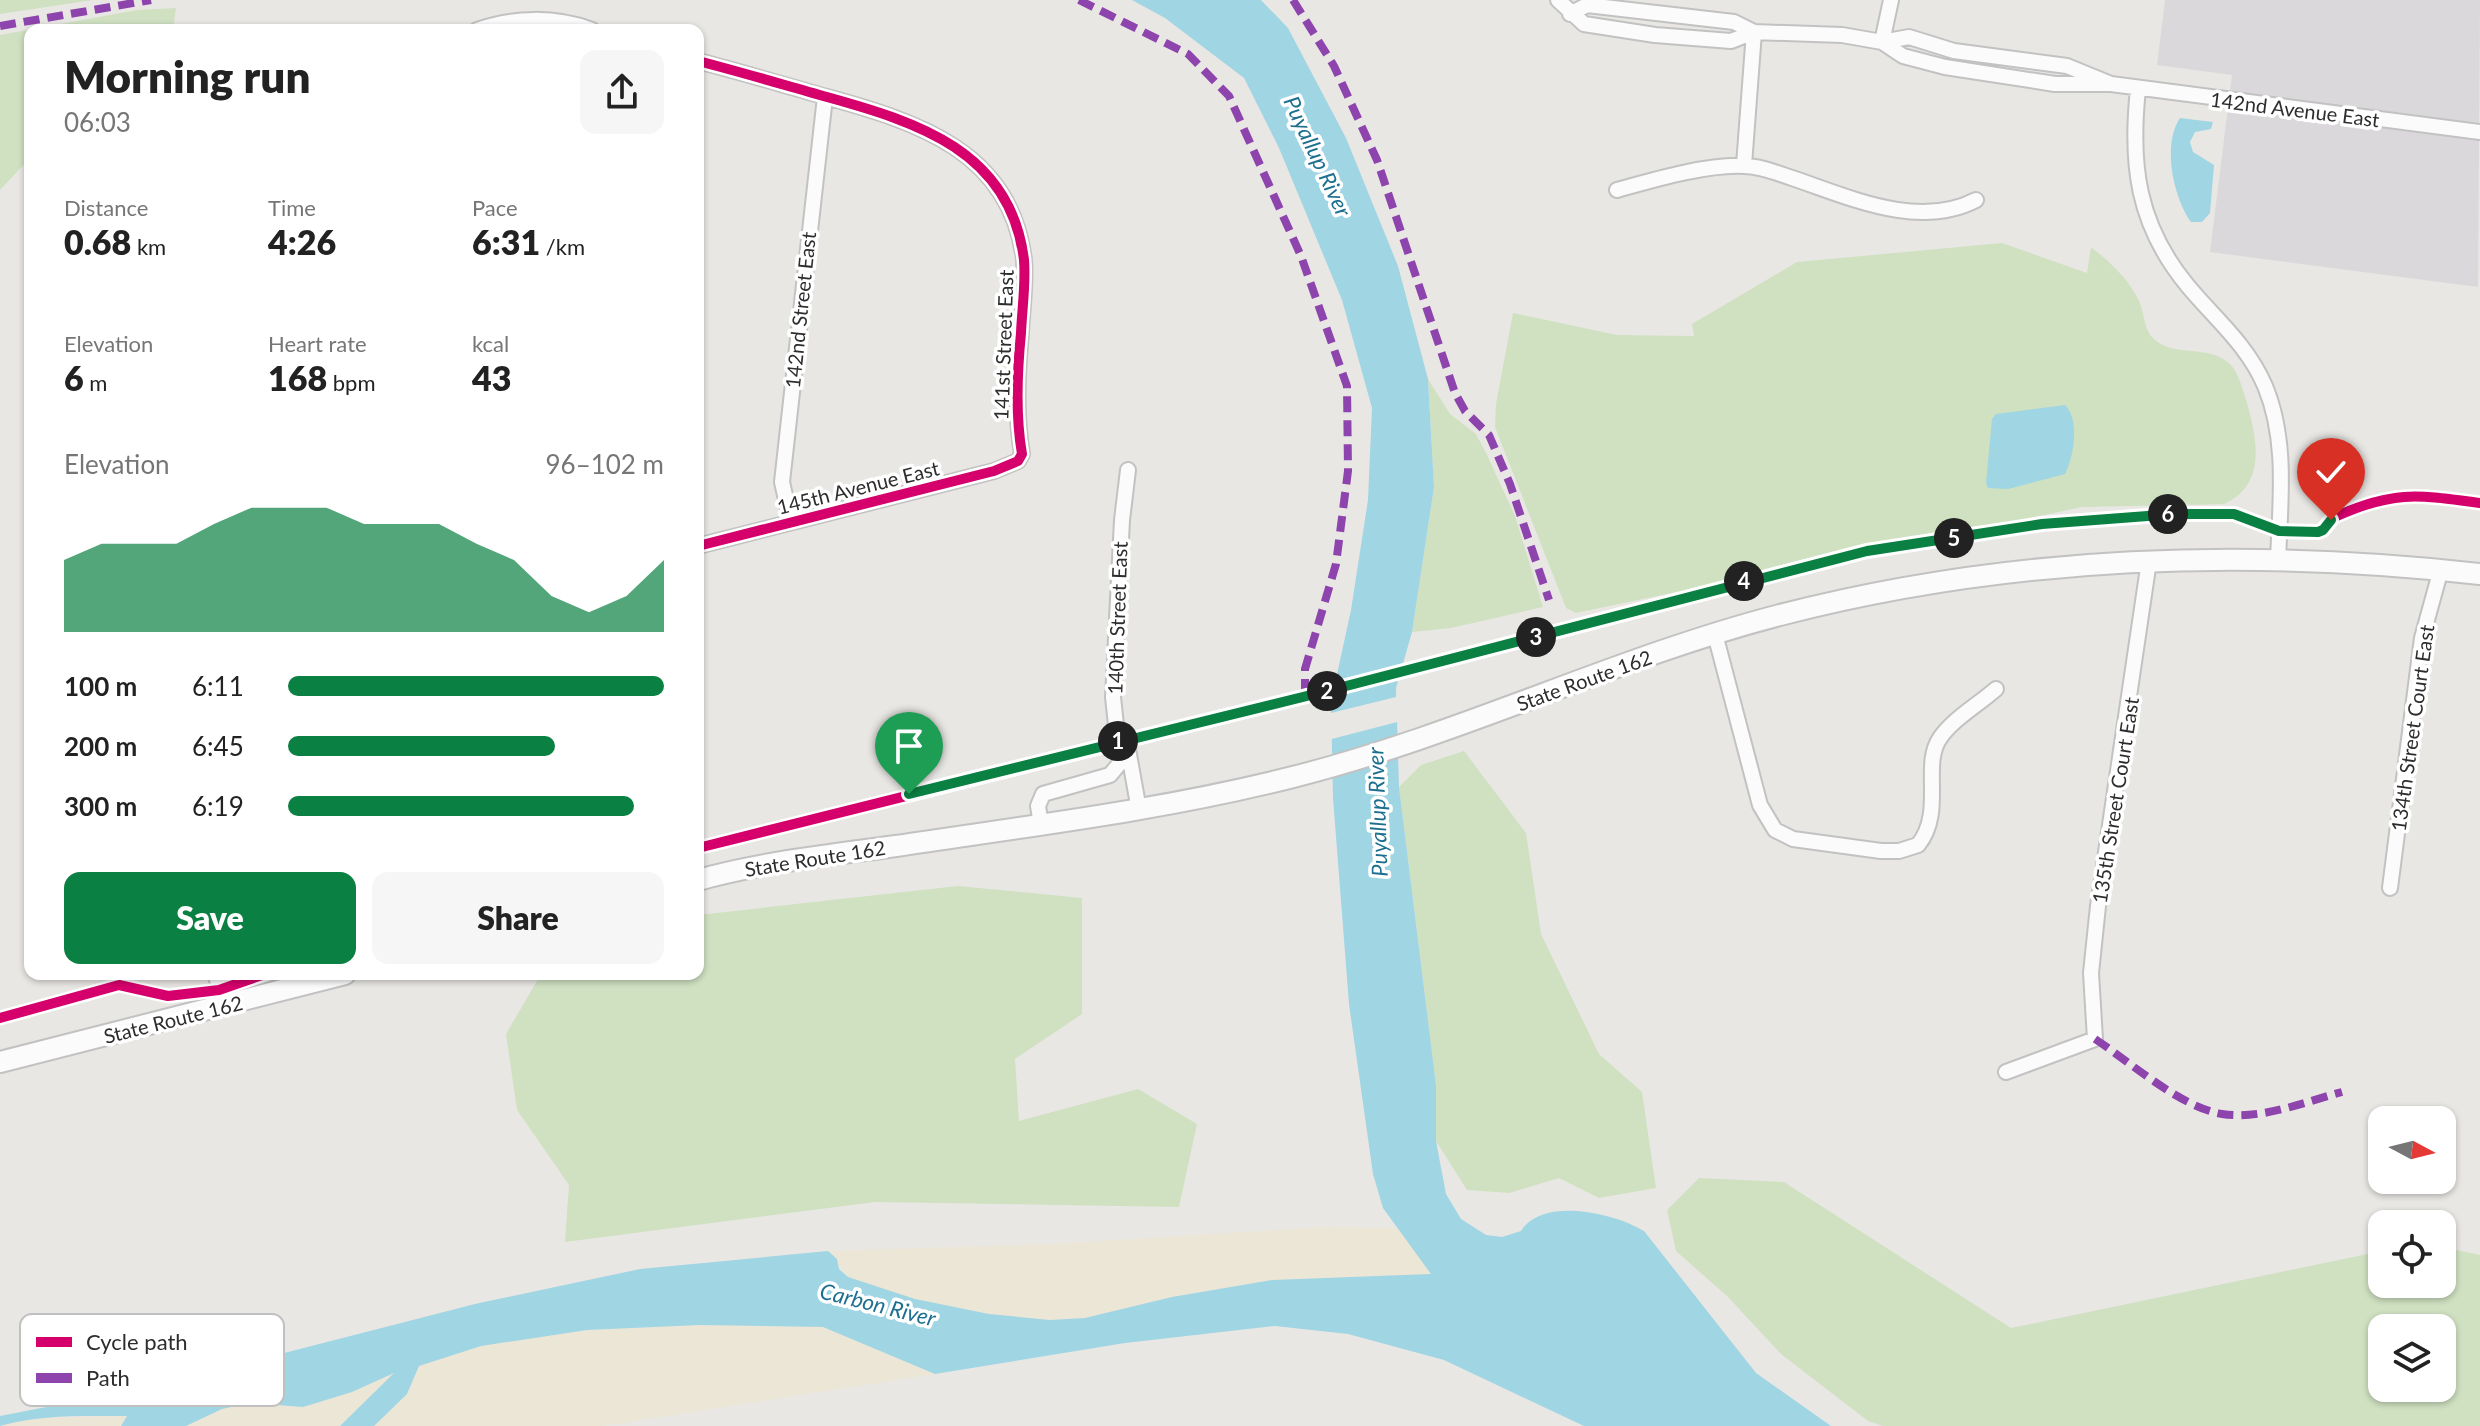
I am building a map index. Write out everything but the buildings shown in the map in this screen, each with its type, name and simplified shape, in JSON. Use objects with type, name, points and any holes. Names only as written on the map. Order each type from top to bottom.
[{"type":"main road","name":"State Route 162","points":[[704,879],[776,863],[1139,810],[1291,778],[1383,752],[1715,634],[1779,615],[1923,584],[2059,566],[2149,561],[2278,561],[2441,569],[2480,574]]},
{"type":"main road","name":"State Route 162","points":[[0,1062],[323,980]]},
{"type":"street","name":"142nd Avenue East","points":[[1558,0],[1584,24],[1655,35],[1731,41],[1754,32],[1842,35],[1882,42],[1909,37],[1954,51],[2067,66],[2111,84],[2138,89],[2480,132]]},
{"type":"street","points":[[1882,42],[1891,0]]},
{"type":"street","name":"142nd Avenue East","points":[[1570,14],[1587,5],[1734,22],[1754,32]]},
{"type":"street","points":[[494,24],[534,20],[571,24]]},
{"type":"street","points":[[1744,165],[1754,32]]},
{"type":"street","name":"141st Street East","points":[[704,63],[825,97],[931,132],[976,162],[999,194],[1016,227],[1024,262],[1017,388],[1022,454]]},
{"type":"street","points":[[2138,89],[2133,153],[2149,223],[2168,259],[2187,285],[2234,334],[2253,360],[2274,411],[2281,463],[2278,561]]},
{"type":"street","name":"142nd Street East","points":[[791,522],[782,482],[825,97]]},
{"type":"street","points":[[1617,190],[1679,174],[1744,165],[1892,209],[1942,212],[1956,210],[1976,200]]},
{"type":"street","name":"145th Avenue East","points":[[704,544],[994,471],[1018,461],[1022,454]]},
{"type":"street","name":"140th Street East","points":[[1128,470],[1113,673],[1116,725],[1120,741],[1128,749],[1139,810]]},
{"type":"street","name":"135th Street Court East","points":[[2006,1072],[2095,1039],[2091,973],[2098,906],[2149,561]]},
{"type":"street","name":"134th Street Court East","points":[[2390,888],[2422,638],[2441,569]]},
{"type":"street","points":[[1715,634],[1760,805],[1775,830],[1793,839],[1881,851],[1899,851],[1918,845],[1931,822],[1934,759],[1940,737],[1996,689]]},
{"type":"street","points":[[1041,825],[1038,806],[1043,794],[1110,775],[1120,763],[1120,741]]},
{"type":"street","points":[[217,980],[226,1006]]},
{"type":"shaded area","points":[[2165,0],[2480,0],[2478,287],[2210,252],[2232,75],[2157,65]]},
{"type":"green space","points":[[0,0],[93,0],[0,14]]},
{"type":"green space","points":[[176,8],[174,24],[60,24],[137,10]]},
{"type":"green space","points":[[24,31],[24,164],[0,190],[0,35]]},
{"type":"green space","points":[[2002,243],[2087,273],[2091,247],[2130,285],[2151,336],[2159,343],[2211,354],[2230,364],[2244,393],[2255,446],[2253,473],[2238,496],[2224,504],[2082,507],[1576,613],[1566,608],[1495,427],[1496,404],[1513,313],[1617,335],[1694,336],[1692,324],[1797,262]]},
{"type":"green space","points":[[1428,379],[1450,414],[1476,434],[1487,455],[1515,516],[1543,607],[1451,628],[1412,632],[1434,487]]},
{"type":"green space","points":[[1464,751],[1526,833],[1541,934],[1599,1054],[1642,1092],[1656,1188],[1599,1198],[1559,1178],[1509,1193],[1467,1190],[1436,1141],[1436,1085],[1399,787],[1421,765]]},
{"type":"green space","points":[[958,886],[1082,898],[1082,1014],[1015,1059],[1019,1121],[1138,1089],[1197,1124],[1179,1207],[875,1202],[565,1242],[569,1185],[517,1110],[506,1034],[538,980],[704,980],[704,914]]},
{"type":"green space","points":[[1699,1178],[1784,1182],[2011,1328],[2368,1254],[2368,1298],[2456,1298],[2456,1250],[2480,1255],[2480,1426],[1883,1426],[1868,1421],[1781,1354],[1728,1297],[1676,1251],[1667,1210]]},
{"type":"sand","points":[[1325,1227],[1398,1228],[1432,1274],[1272,1280],[1172,1297],[1085,1318],[1050,1320],[989,1314],[915,1299],[848,1277],[828,1251],[1051,1244]]},
{"type":"sand","points":[[699,1325],[823,1327],[935,1374],[603,1426],[374,1426],[407,1394],[418,1366],[451,1354],[556,1333]]},
{"type":"sand","points":[[397,1372],[340,1426],[186,1426],[222,1409],[236,1406],[303,1407],[352,1392]]},
{"type":"sand","points":[[128,1416],[121,1426],[2,1426],[29,1418]]},
{"type":"water","points":[[1132,0],[1261,0],[1288,28],[1346,138],[1398,266],[1428,379],[1434,487],[1412,632],[1396,688],[1399,787],[1436,1085],[1436,1141],[1446,1194],[1461,1219],[1486,1235],[1502,1237],[1521,1231],[1531,1220],[1562,1211],[1616,1218],[1644,1231],[1756,1373],[1831,1426],[1584,1426],[1444,1360],[1348,1334],[1275,1326],[1125,1343],[935,1374],[823,1327],[699,1325],[587,1330],[481,1346],[419,1366],[407,1394],[374,1426],[340,1426],[394,1373],[352,1392],[303,1407],[284,1406],[284,1353],[475,1304],[640,1269],[828,1251],[848,1277],[915,1299],[989,1314],[1050,1320],[1085,1318],[1172,1297],[1272,1280],[1431,1274],[1383,1208],[1373,1174],[1349,1004],[1333,798],[1331,702],[1351,610],[1368,500],[1372,408],[1342,300],[1279,148],[1244,78],[1165,18]]},
{"type":"water","points":[[2180,118],[2213,122],[2211,129],[2195,132],[2190,142],[2193,152],[2214,165],[2210,213],[2202,222],[2191,222],[2175,185],[2172,142]]},
{"type":"water","points":[[2065,405],[2073,419],[2074,438],[2065,474],[2008,489],[1988,488],[1992,419],[1996,414]]},
{"type":"water","points":[[52,1406],[236,1406],[222,1409],[186,1426],[121,1426],[127,1416],[95,1416],[47,1418],[0,1426],[0,1416]]},
{"type":"pier","points":[[1400,696],[1401,721],[1328,740],[1327,714]]},
{"type":"marked path","points":[[0,26],[151,0]]},
{"type":"marked path","points":[[1079,0],[1188,54],[1229,96],[1301,256],[1347,386],[1348,471],[1336,564],[1305,669],[1305,696]]},
{"type":"marked path","points":[[1293,0],[1334,66],[1377,160],[1455,393],[1465,411],[1489,435],[1510,484],[1549,600]]},
{"type":"marked path","points":[[2095,1039],[2189,1103],[2222,1114],[2267,1112],[2342,1092]]},
{"type":"cycle path","points":[[704,63],[894,118],[954,147],[980,167],[1000,192],[1015,223],[1025,278],[1018,363],[1018,424],[1022,454],[1018,461],[994,471],[704,544]]},
{"type":"cycle path","points":[[704,847],[1323,692],[1867,551],[2042,524],[2174,514],[2234,514],[2279,531],[2318,532],[2337,516],[2392,498],[2423,497],[2480,503]]},
{"type":"cycle path","points":[[0,1018],[119,985],[168,996],[219,990],[248,980]]},
{"type":"route","points":[[909,794],[1323,692],[1867,551],[2042,524],[2174,514],[2234,514],[2279,531],[2318,532],[2326,528],[2331,520]]},
{"type":"water label","name":"Puyallup River","points":[[1318,156]]},
{"type":"water label","name":"Puyallup River","points":[[1377,812]]},
{"type":"water label","name":"Carbon River","points":[[878,1304]]}]
